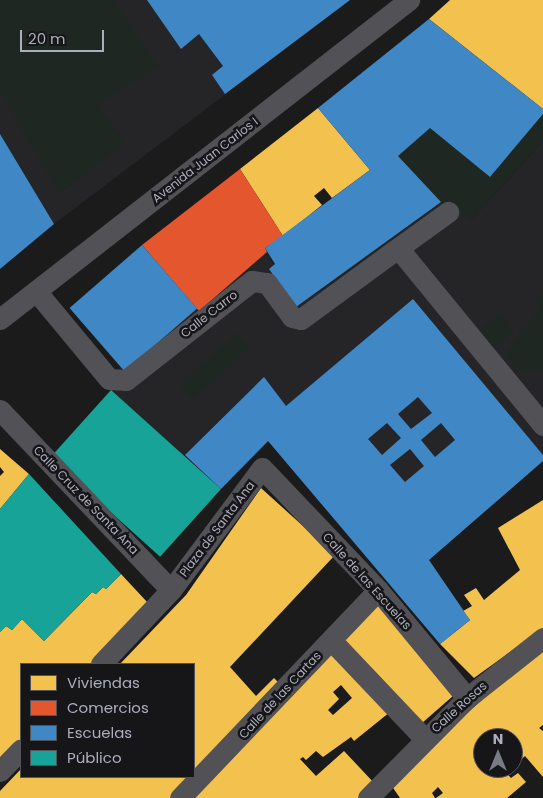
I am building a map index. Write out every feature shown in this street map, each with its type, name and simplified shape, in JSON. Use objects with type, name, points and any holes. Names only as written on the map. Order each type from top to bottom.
[{"type":"street","name":"Avenida Juan Carlos I","points":[[0,319],[409,0]]},
{"type":"street","name":"Calle Carro","points":[[36,291],[109,379],[126,380],[252,281],[267,282],[292,317],[301,319],[448,212]]},
{"type":"street","points":[[394,251],[403,254],[543,425]]},
{"type":"street","name":"Calle Cruz de Santa Ana","points":[[0,410],[172,590]]},
{"type":"street","name":"Plaza de Santa Ana","points":[[102,663],[172,590],[262,468]]},
{"type":"street","name":"Calle de las Escuelas","points":[[262,468],[378,590],[467,698]]},
{"type":"street","name":"Calle de las Cartas","points":[[180,798],[378,590]]},
{"type":"street","name":"Calle Rosas","points":[[380,793],[424,738],[467,698],[543,638]]},
{"type":"street","points":[[331,640],[424,738]]},
{"type":"street","points":[[0,771],[20,750]]},
{"type":"shaded area","points":[[0,0],[350,0],[54,224],[0,134]]},
{"type":"shaded area","points":[[0,0],[113,0],[159,66],[97,104],[125,143],[59,194],[0,92]]},
{"type":"shaded area","points":[[543,114],[543,141],[471,220],[441,202],[398,156],[430,128],[490,177]]},
{"type":"shaded area","points":[[430,128],[471,220],[543,141],[543,461],[396,588],[269,442],[221,489],[111,390],[117,370],[197,308],[199,311],[267,252],[296,307],[441,202],[398,156]]},
{"type":"shaded area","points":[[543,293],[543,372],[521,372],[505,354],[541,307],[536,304]]},
{"type":"shaded area","points":[[500,314],[514,331],[493,348],[479,331]]},
{"type":"shaded area","points":[[236,333],[249,347],[193,399],[180,386]]},
{"type":"building: Viviendas","points":[[450,0],[543,0],[543,109],[429,19]]},
{"type":"building: Viviendas","points":[[318,108],[370,170],[332,198],[324,188],[314,196],[322,205],[283,236],[240,169]]},
{"type":"building: Viviendas","points":[[0,449],[29,474],[0,509],[0,476],[4,472],[0,467]]},
{"type":"building: Viviendas","points":[[261,488],[335,555],[230,667],[256,696],[274,678],[283,687],[195,775],[195,663],[121,663],[186,595]]},
{"type":"building: Viviendas","points":[[543,500],[543,628],[474,678],[440,644],[470,620],[463,611],[472,606],[464,595],[476,588],[484,600],[520,570],[498,528]]},
{"type":"building: Viviendas","points":[[121,574],[148,603],[96,663],[20,663],[20,745],[0,766],[0,632],[6,626],[12,630],[22,619],[44,641],[92,592],[96,594],[103,587],[106,589]]},
{"type":"building: Viviendas","points":[[379,604],[456,693],[417,727],[340,638]]},
{"type":"building: Viviendas","points":[[543,646],[543,725],[539,728],[543,731],[543,777],[525,756],[523,758],[523,728],[473,728],[473,778],[522,778],[526,782],[507,798],[436,798],[443,793],[438,787],[432,793],[435,798],[400,798],[389,782]]},
{"type":"building: Viviendas","points":[[335,649],[390,712],[354,741],[351,737],[323,757],[316,751],[306,760],[303,757],[300,759],[316,776],[344,751],[376,785],[363,798],[187,798]],"holes":[[[341,685],[352,698],[333,715],[328,710],[339,699],[333,692]]]},
{"type":"building: Viviendas","points":[[20,770],[20,778],[192,778],[172,798],[0,798],[0,791]]},
{"type":"building: Comercios","points":[[240,169],[283,236],[265,248],[267,252],[199,311],[142,245]]},
{"type":"building: Escuelas","points":[[147,0],[350,0],[225,94],[212,75],[223,66],[199,34],[181,49]]},
{"type":"building: Escuelas","points":[[429,19],[543,109],[543,114],[490,177],[430,128],[398,156],[441,202],[296,307],[269,269],[275,264],[265,248],[370,170],[318,108]]},
{"type":"building: Escuelas","points":[[0,134],[54,224],[0,269]]},
{"type":"building: Escuelas","points":[[142,245],[197,308],[125,371],[70,308]]},
{"type":"building: Escuelas","points":[[413,299],[543,455],[543,461],[429,560],[470,620],[440,644],[268,441],[221,489],[185,455],[264,377],[286,406]],"holes":[[[418,397],[432,413],[411,429],[398,414]],[[387,423],[401,438],[382,455],[368,439]],[[441,423],[455,440],[435,457],[421,440]],[[410,449],[424,466],[405,482],[390,465]]]},
{"type":"building: Público","points":[[111,390],[221,489],[160,557],[50,458]]},
{"type":"building: Público","points":[[29,474],[121,574],[106,589],[103,587],[96,594],[92,592],[44,641],[22,619],[12,630],[6,626],[0,632],[0,509]]}]
